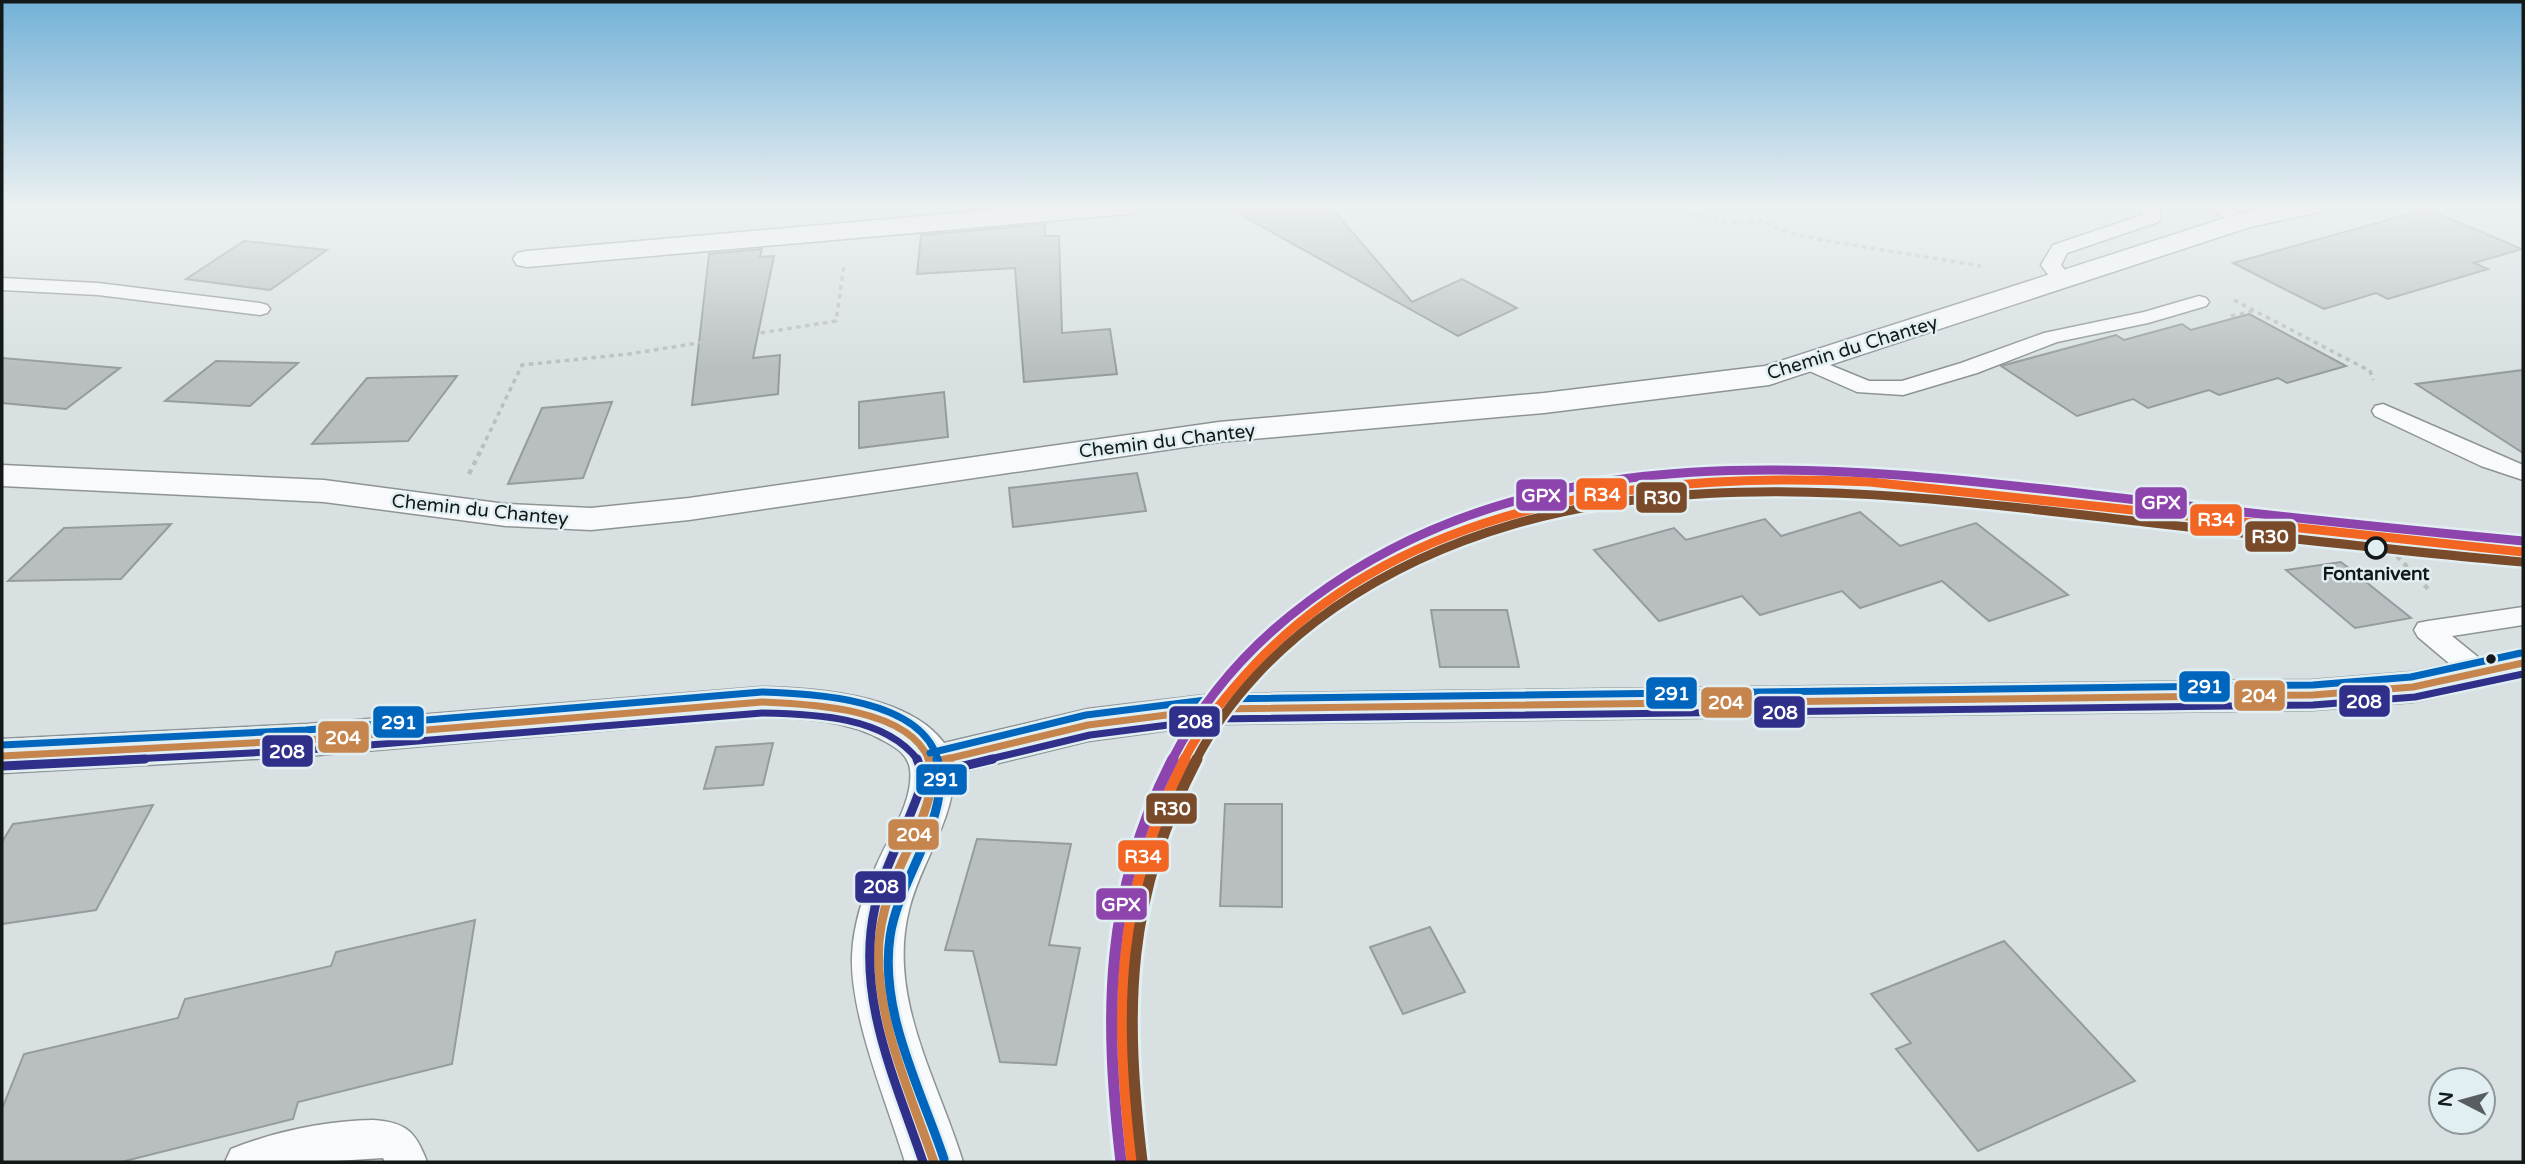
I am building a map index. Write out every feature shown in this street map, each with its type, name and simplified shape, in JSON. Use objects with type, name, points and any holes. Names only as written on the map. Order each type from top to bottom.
[{"type":"street","name":"Chemin du Chantey","points":[[2,476],[324,492],[506,515],[591,519],[689,509],[1219,432],[1544,403],[1769,375],[2122,260]]},
{"type":"street","points":[[932,763],[1088,725],[1214,709],[2313,695],[2413,687],[2523,663]]},
{"type":"street","points":[[2,756],[307,740],[762,702],[793,702],[864,714],[905,730],[921,744],[932,763],[933,780],[928,806],[899,866],[889,896],[880,928],[877,958],[880,991],[888,1028],[934,1162]]},
{"type":"lane","points":[[2053,260],[2050,265],[2062,280]]},
{"type":"lane","points":[[2,284],[98,289],[260,309]]},
{"type":"lane","points":[[1808,362],[1865,387],[1903,388],[1969,368],[2051,337],[2148,317],[2199,302]]},
{"type":"lane","points":[[2383,411],[2489,461],[2523,473]]},
{"type":"lane","points":[[2479,673],[2428,630],[2523,616]]},
{"type":"lane","points":[[245,1162],[337,1139],[373,1138],[393,1140],[408,1162]]},
{"type":"path","points":[[464,484],[522,365],[629,354],[836,321],[844,260]]},
{"type":"path","points":[[1945,260],[1991,268]]},
{"type":"path","points":[[2230,298],[2370,370],[2383,411]]},
{"type":"building","points":[[215,260],[312,260],[270,290],[186,279]]},
{"type":"building","points":[[708,260],[773,260],[753,358],[780,355],[778,394],[692,405]]},
{"type":"building","points":[[918,260],[1060,260],[1062,333],[1110,329],[1117,374],[1024,382],[1015,268],[917,274]]},
{"type":"building","points":[[1322,260],[1376,260],[1412,302],[1462,279],[1517,308],[1458,336]]},
{"type":"building","points":[[2243,260],[2483,260],[2474,263],[2488,269],[2388,299],[2376,293],[2324,309],[2233,263]]},
{"type":"building","points":[[2249,314],[2346,366],[2287,383],[2278,378],[2219,395],[2209,390],[2148,408],[2133,399],[2077,416],[2001,366],[2116,335],[2124,340],[2182,324],[2191,330]]},
{"type":"building","points":[[2,358],[120,368],[66,409],[2,403]]},
{"type":"building","points":[[216,361],[298,363],[250,406],[165,401]]},
{"type":"building","points":[[2523,370],[2523,453],[2416,384]]},
{"type":"building","points":[[457,376],[408,441],[312,444],[367,378]]},
{"type":"building","points":[[944,392],[948,437],[859,448],[859,402]]},
{"type":"building","points":[[612,402],[583,478],[508,484],[542,408]]},
{"type":"building","points":[[1137,473],[1146,511],[1013,527],[1009,488]]},
{"type":"building","points":[[1860,512],[1900,546],[1976,523],[2068,595],[1989,621],[1942,581],[1860,608],[1842,591],[1760,615],[1742,596],[1659,621],[1594,550],[1674,528],[1686,540],[1765,519],[1781,536]]},
{"type":"building","points":[[171,524],[121,579],[8,581],[64,528]]},
{"type":"building","points":[[2341,562],[2411,618],[2355,628],[2286,570]]},
{"type":"building","points":[[1431,610],[1507,610],[1519,667],[1440,667]]},
{"type":"building","points":[[773,743],[763,785],[704,789],[716,747]]},
{"type":"building","points":[[1225,804],[1282,804],[1282,907],[1220,906]]},
{"type":"building","points":[[153,805],[96,910],[2,924],[2,842],[13,824]]},
{"type":"building","points":[[977,839],[1071,844],[1049,945],[1080,948],[1056,1065],[1000,1062],[973,951],[945,950]]},
{"type":"building","points":[[475,920],[452,1064],[298,1102],[293,1119],[121,1162],[2,1162],[2,1109],[24,1054],[178,1018],[185,999],[331,966],[336,952]]},
{"type":"building","points":[[1430,927],[1465,992],[1403,1014],[1370,947]]},
{"type":"building","points":[[2004,941],[2135,1081],[1978,1151],[1896,1049],[1911,1043],[1871,994]]},
{"type":"transit line","name":"GPX","points":[[1121,1162],[1110,1037],[1112,975],[1119,914],[1132,855],[1153,798],[1181,742],[1247,652],[1336,580],[1395,547],[1458,520],[1523,499],[1590,484],[1658,475],[1794,469],[1953,479],[2318,521],[2523,541]]},
{"type":"transit line","name":"R34","points":[[1132,1162],[1121,1037],[1123,976],[1129,916],[1143,858],[1163,801],[1191,746],[1228,693],[1282,636],[1343,589],[1411,552],[1483,523],[1558,502],[1635,488],[1713,481],[1791,479],[1949,489],[2523,552]]},
{"type":"transit line","name":"R30","points":[[1142,1161],[1131,1037],[1133,977],[1140,918],[1153,860],[1173,804],[1201,750],[1238,697],[1279,653],[1301,633],[1349,598],[1428,556],[1510,526],[1594,506],[1679,495],[1765,492],[1937,500],[2522,562]]},
{"type":"transit line","name":"291","points":[[930,753],[1086,715],[1214,699],[2313,685],[2411,677],[2521,653]]},
{"type":"transit line","name":"204","points":[[932,763],[1088,725],[1214,709],[2313,695],[2413,687],[2523,663]]},
{"type":"transit line","name":"208","points":[[934,773],[1090,735],[1215,719],[2313,705],[2415,697],[2523,674]]},
{"type":"transit line","name":"291","points":[[2,745],[306,730],[762,692],[824,696],[858,702],[890,712],[916,727],[934,748],[942,776],[936,811],[899,899],[888,956],[893,1004],[900,1030],[944,1159]]},
{"type":"transit line","name":"204","points":[[2,756],[307,740],[762,702],[828,707],[854,712],[900,728],[917,741],[928,756],[931,788],[885,908],[879,940],[879,973],[891,1037],[934,1162]]},
{"type":"transit line","name":"208","points":[[3,766],[308,750],[762,713],[823,717],[871,728],[891,736],[907,746],[918,760],[921,786],[875,905],[869,938],[869,971],[880,1036],[923,1162]]},
{"type":"place","name":"Fontanivent","points":[[2376,548]]}]
